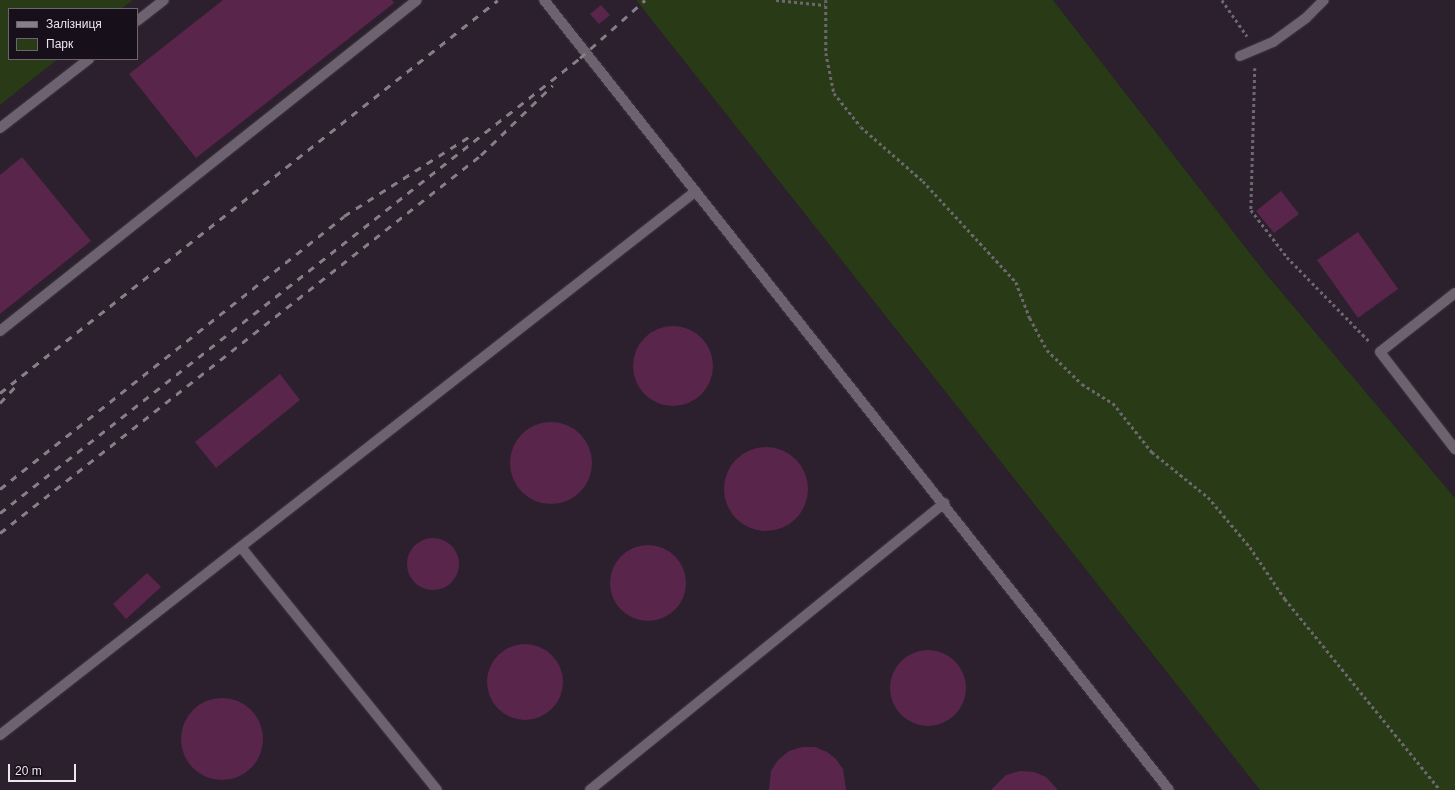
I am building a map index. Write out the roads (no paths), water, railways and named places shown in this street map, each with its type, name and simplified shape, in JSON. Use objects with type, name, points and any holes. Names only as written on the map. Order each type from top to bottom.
[{"type":"lane","points":[[138,20],[164,0]]},
{"type":"lane","points":[[0,331],[417,0]]},
{"type":"lane","points":[[544,0],[944,503],[1169,790]]},
{"type":"lane","points":[[1240,56],[1279,38],[1306,18],[1324,0]]},
{"type":"lane","points":[[0,128],[87,60]]},
{"type":"lane","points":[[0,736],[696,192]]},
{"type":"lane","points":[[1455,293],[1380,352],[1455,449]]},
{"type":"lane","points":[[590,790],[944,503]]},
{"type":"lane","points":[[241,547],[437,790]]},
{"type":"railway","points":[[0,393],[498,0]]},
{"type":"railway","points":[[0,513],[580,58],[645,0]]},
{"type":"railway","points":[[0,533],[481,155],[553,85]]},
{"type":"railway","points":[[0,489],[344,216],[470,136]]},
{"type":"railway","points":[[0,403],[17,385]]}]
